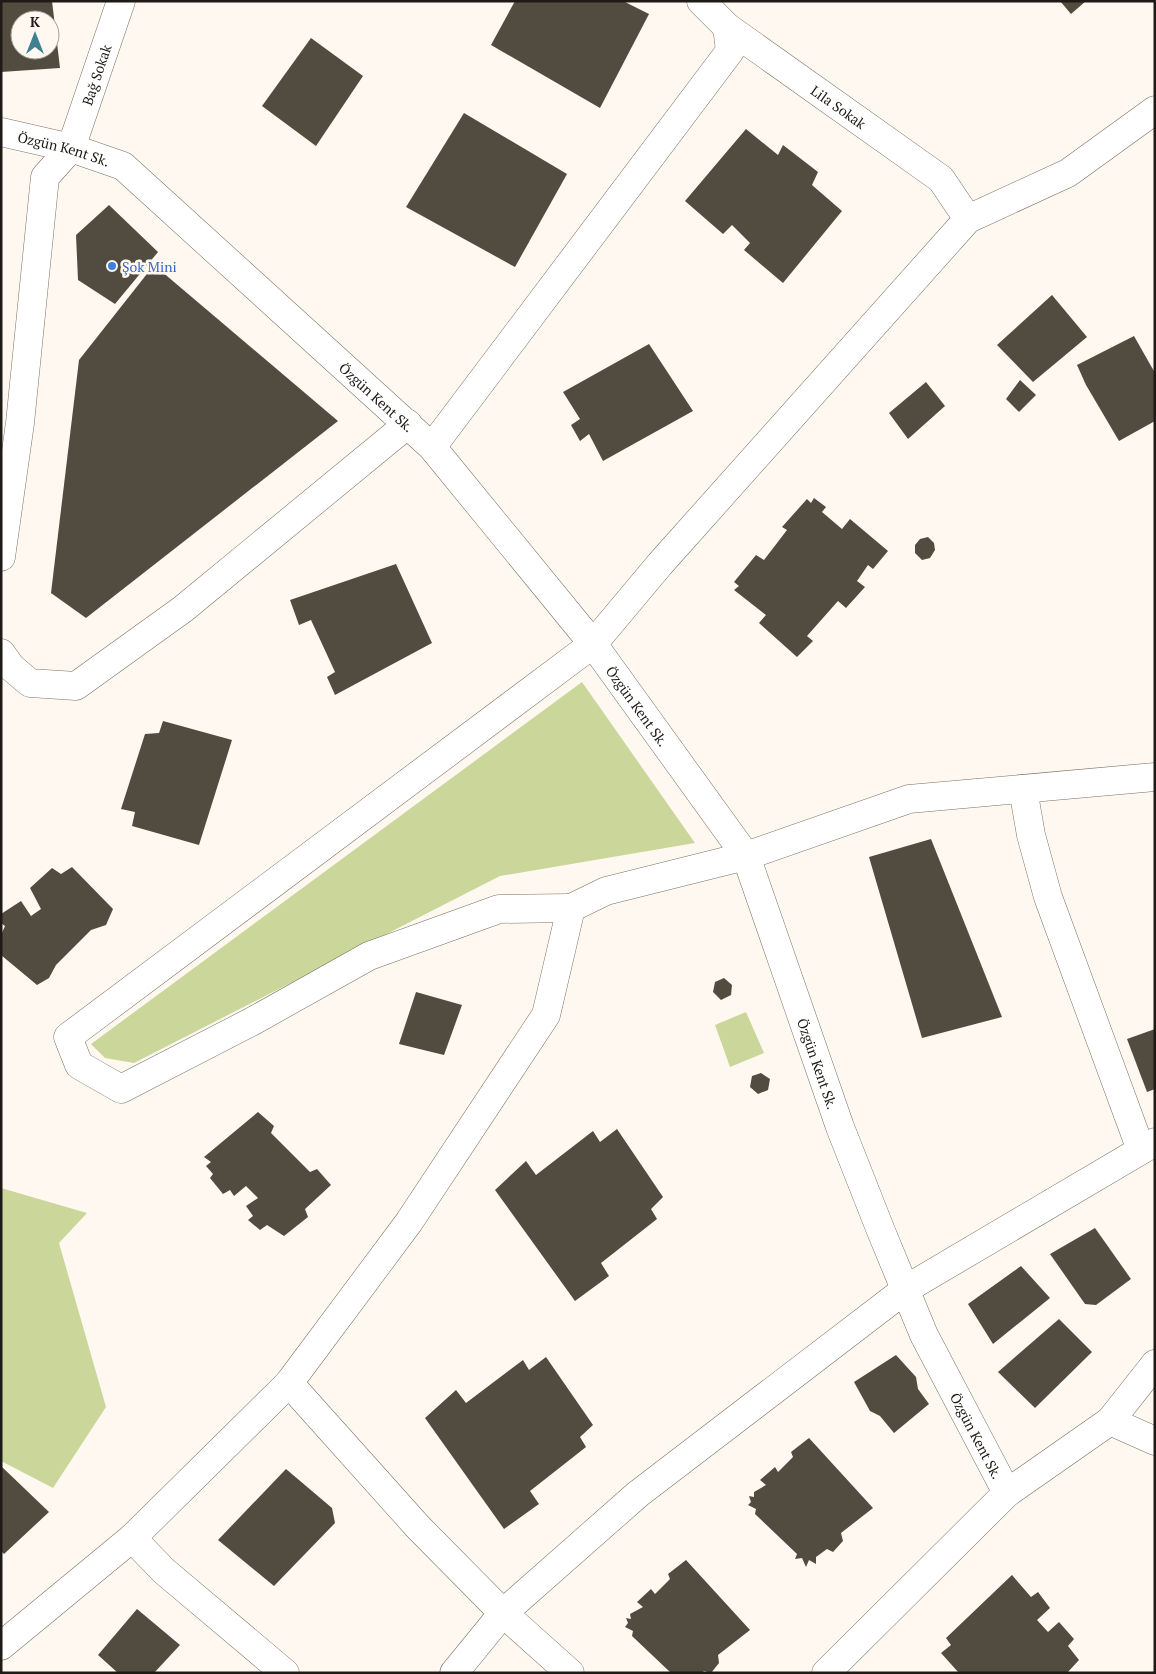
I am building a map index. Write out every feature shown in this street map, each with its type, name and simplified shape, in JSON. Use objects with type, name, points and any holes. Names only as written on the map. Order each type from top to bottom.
[{"type":"street","name":"Bağ Sokak","points":[[71,148],[122,1]]},
{"type":"street","name":"Lila Sokak","points":[[701,1],[727,26],[941,179],[968,220]]},
{"type":"street","points":[[432,447],[730,51],[727,26]]},
{"type":"street","points":[[1155,110],[1068,173],[968,220],[660,564],[592,644],[68,1037],[79,1065],[121,1089],[253,1021],[369,956],[499,909],[571,908],[606,891],[746,856],[909,799],[1155,777]]},
{"type":"street","name":"Özgün Kent Sk.","points":[[1,132],[71,148],[123,166],[432,447],[592,644],[746,856],[840,1127],[881,1231],[924,1335],[1007,1493]]},
{"type":"street","points":[[1,557],[20,423],[45,177],[71,148]]},
{"type":"street","points":[[1,653],[11,667],[30,683],[76,686],[183,609],[408,424]]},
{"type":"street","points":[[454,1673],[503,1613],[638,1494],[906,1289],[1148,1146],[1048,897],[1031,835],[1023,789]]},
{"type":"street","points":[[1,1646],[132,1538],[289,1383],[410,1222],[546,1015],[571,908]]},
{"type":"street","points":[[826,1673],[1007,1493],[1110,1421],[1155,1364]]},
{"type":"street","points":[[289,1383],[418,1527],[503,1613],[570,1673]]},
{"type":"street","points":[[1110,1421],[1155,1441]]},
{"type":"street","points":[[132,1538],[164,1571],[286,1673]]},
{"type":"green space","points":[[582,682],[695,843],[500,876],[134,1063],[105,1058],[91,1044]]},
{"type":"green space","points":[[746,1012],[764,1053],[730,1067],[715,1025]]},
{"type":"green space","points":[[1,1188],[87,1213],[59,1243],[106,1407],[53,1488],[1,1461]]},
{"type":"building","points":[[1,1],[52,1],[53,10],[10,10],[10,60],[59,60],[60,68],[1,72]]},
{"type":"building","points":[[515,1],[623,1],[649,14],[600,108],[491,45]]},
{"type":"building","points":[[1060,1],[1086,1],[1071,14]]},
{"type":"building","points":[[311,38],[363,76],[316,146],[262,106]]},
{"type":"building","points":[[464,113],[567,174],[515,267],[406,207]]},
{"type":"building","points":[[746,129],[778,155],[783,145],[818,172],[812,185],[842,211],[783,283],[744,250],[750,243],[732,225],[723,234],[685,201]]},
{"type":"building","name":"Şok Mini","points":[[109,205],[158,252],[115,304],[78,280],[76,235]]},
{"type":"building","points":[[154,265],[338,421],[86,618],[51,593],[79,360]]},
{"type":"building","points":[[1052,295],[1087,337],[1033,382],[997,345]]},
{"type":"building","points":[[1134,336],[1155,373],[1155,421],[1119,441],[1086,385],[1077,365]]},
{"type":"building","points":[[649,344],[693,411],[603,461],[589,434],[580,441],[571,425],[580,419],[563,392]]},
{"type":"building","points":[[1020,380],[1036,395],[1019,412],[1006,399]]},
{"type":"building","points":[[926,382],[945,406],[908,439],[889,413]]},
{"type":"building","points":[[814,498],[826,507],[822,512],[842,529],[850,519],[888,551],[873,569],[868,565],[857,581],[865,587],[846,608],[838,601],[807,636],[813,641],[797,657],[759,623],[766,615],[734,590],[739,586],[734,582],[756,555],[764,560],[787,530],[782,527],[807,499],[811,503]]},
{"type":"building","points":[[928,537],[934,543],[935,550],[930,558],[922,560],[915,553],[915,545],[920,539]]},
{"type":"building","points":[[396,564],[432,643],[335,695],[327,677],[335,672],[311,620],[299,625],[290,600]]},
{"type":"building","points":[[163,721],[232,740],[199,845],[132,826],[135,812],[121,809],[145,734],[159,733]]},
{"type":"building","points":[[931,839],[1002,1017],[922,1038],[869,857]]},
{"type":"building","points":[[72,867],[113,909],[106,925],[91,930],[56,965],[49,978],[37,985],[1,955],[1,935],[5,926],[1,923],[1,914],[21,901],[31,916],[41,909],[30,888],[52,868],[61,874]]},
{"type":"building","points":[[724,978],[732,985],[731,995],[721,1000],[713,992],[715,982]]},
{"type":"building","points":[[416,992],[462,1005],[444,1055],[399,1044]]},
{"type":"building","points":[[1155,1029],[1155,1089],[1147,1092],[1127,1039]]},
{"type":"building","points":[[761,1073],[770,1079],[768,1090],[758,1094],[750,1087],[752,1076]]},
{"type":"building","points":[[258,1112],[274,1126],[271,1133],[310,1172],[317,1169],[331,1185],[305,1209],[308,1217],[284,1236],[267,1225],[260,1230],[248,1220],[253,1216],[246,1206],[258,1198],[246,1186],[234,1196],[230,1190],[223,1194],[210,1178],[213,1174],[206,1166],[211,1162],[204,1157]]},
{"type":"building","points":[[617,1129],[663,1197],[651,1209],[657,1219],[601,1263],[609,1276],[575,1301],[495,1190],[526,1161],[536,1175],[593,1131],[600,1142]]},
{"type":"building","points":[[1095,1228],[1131,1279],[1096,1305],[1085,1304],[1050,1254]]},
{"type":"building","points":[[1021,1266],[1050,1298],[993,1344],[968,1304]]},
{"type":"building","points":[[1059,1319],[1092,1352],[1035,1408],[998,1372]]},
{"type":"building","points":[[896,1355],[916,1377],[918,1389],[929,1404],[894,1433],[880,1416],[870,1411],[854,1382]]},
{"type":"building","points":[[546,1357],[593,1425],[580,1437],[586,1447],[530,1491],[539,1504],[504,1529],[425,1418],[456,1390],[466,1403],[523,1360],[529,1370]]},
{"type":"building","points":[[809,1438],[873,1508],[841,1533],[843,1541],[833,1552],[827,1549],[816,1557],[816,1564],[809,1560],[806,1567],[802,1558],[795,1559],[797,1554],[755,1514],[756,1509],[748,1505],[751,1502],[749,1496],[754,1497],[754,1492],[766,1485],[760,1480],[775,1467],[778,1472],[793,1457],[791,1452]]},
{"type":"building","points":[[1,1466],[49,1512],[4,1554],[1,1551]]},
{"type":"building","points":[[286,1469],[332,1508],[335,1523],[274,1586],[218,1540]]},
{"type":"building","points":[[686,1560],[750,1630],[718,1655],[719,1663],[711,1673],[704,1671],[702,1673],[671,1673],[632,1636],[633,1631],[625,1627],[628,1623],[626,1618],[631,1619],[630,1614],[643,1607],[637,1602],[651,1589],[655,1594],[670,1579],[668,1574]]},
{"type":"building","points":[[1012,1575],[1031,1597],[1038,1592],[1050,1608],[1037,1620],[1048,1632],[1059,1622],[1074,1639],[1068,1646],[1079,1660],[1067,1673],[959,1673],[941,1653],[951,1645],[946,1638]]},
{"type":"building","points":[[137,1609],[180,1645],[154,1673],[118,1673],[98,1655]]},
{"type":"place","name":"Şok Mini","points":[[112,266]]}]
